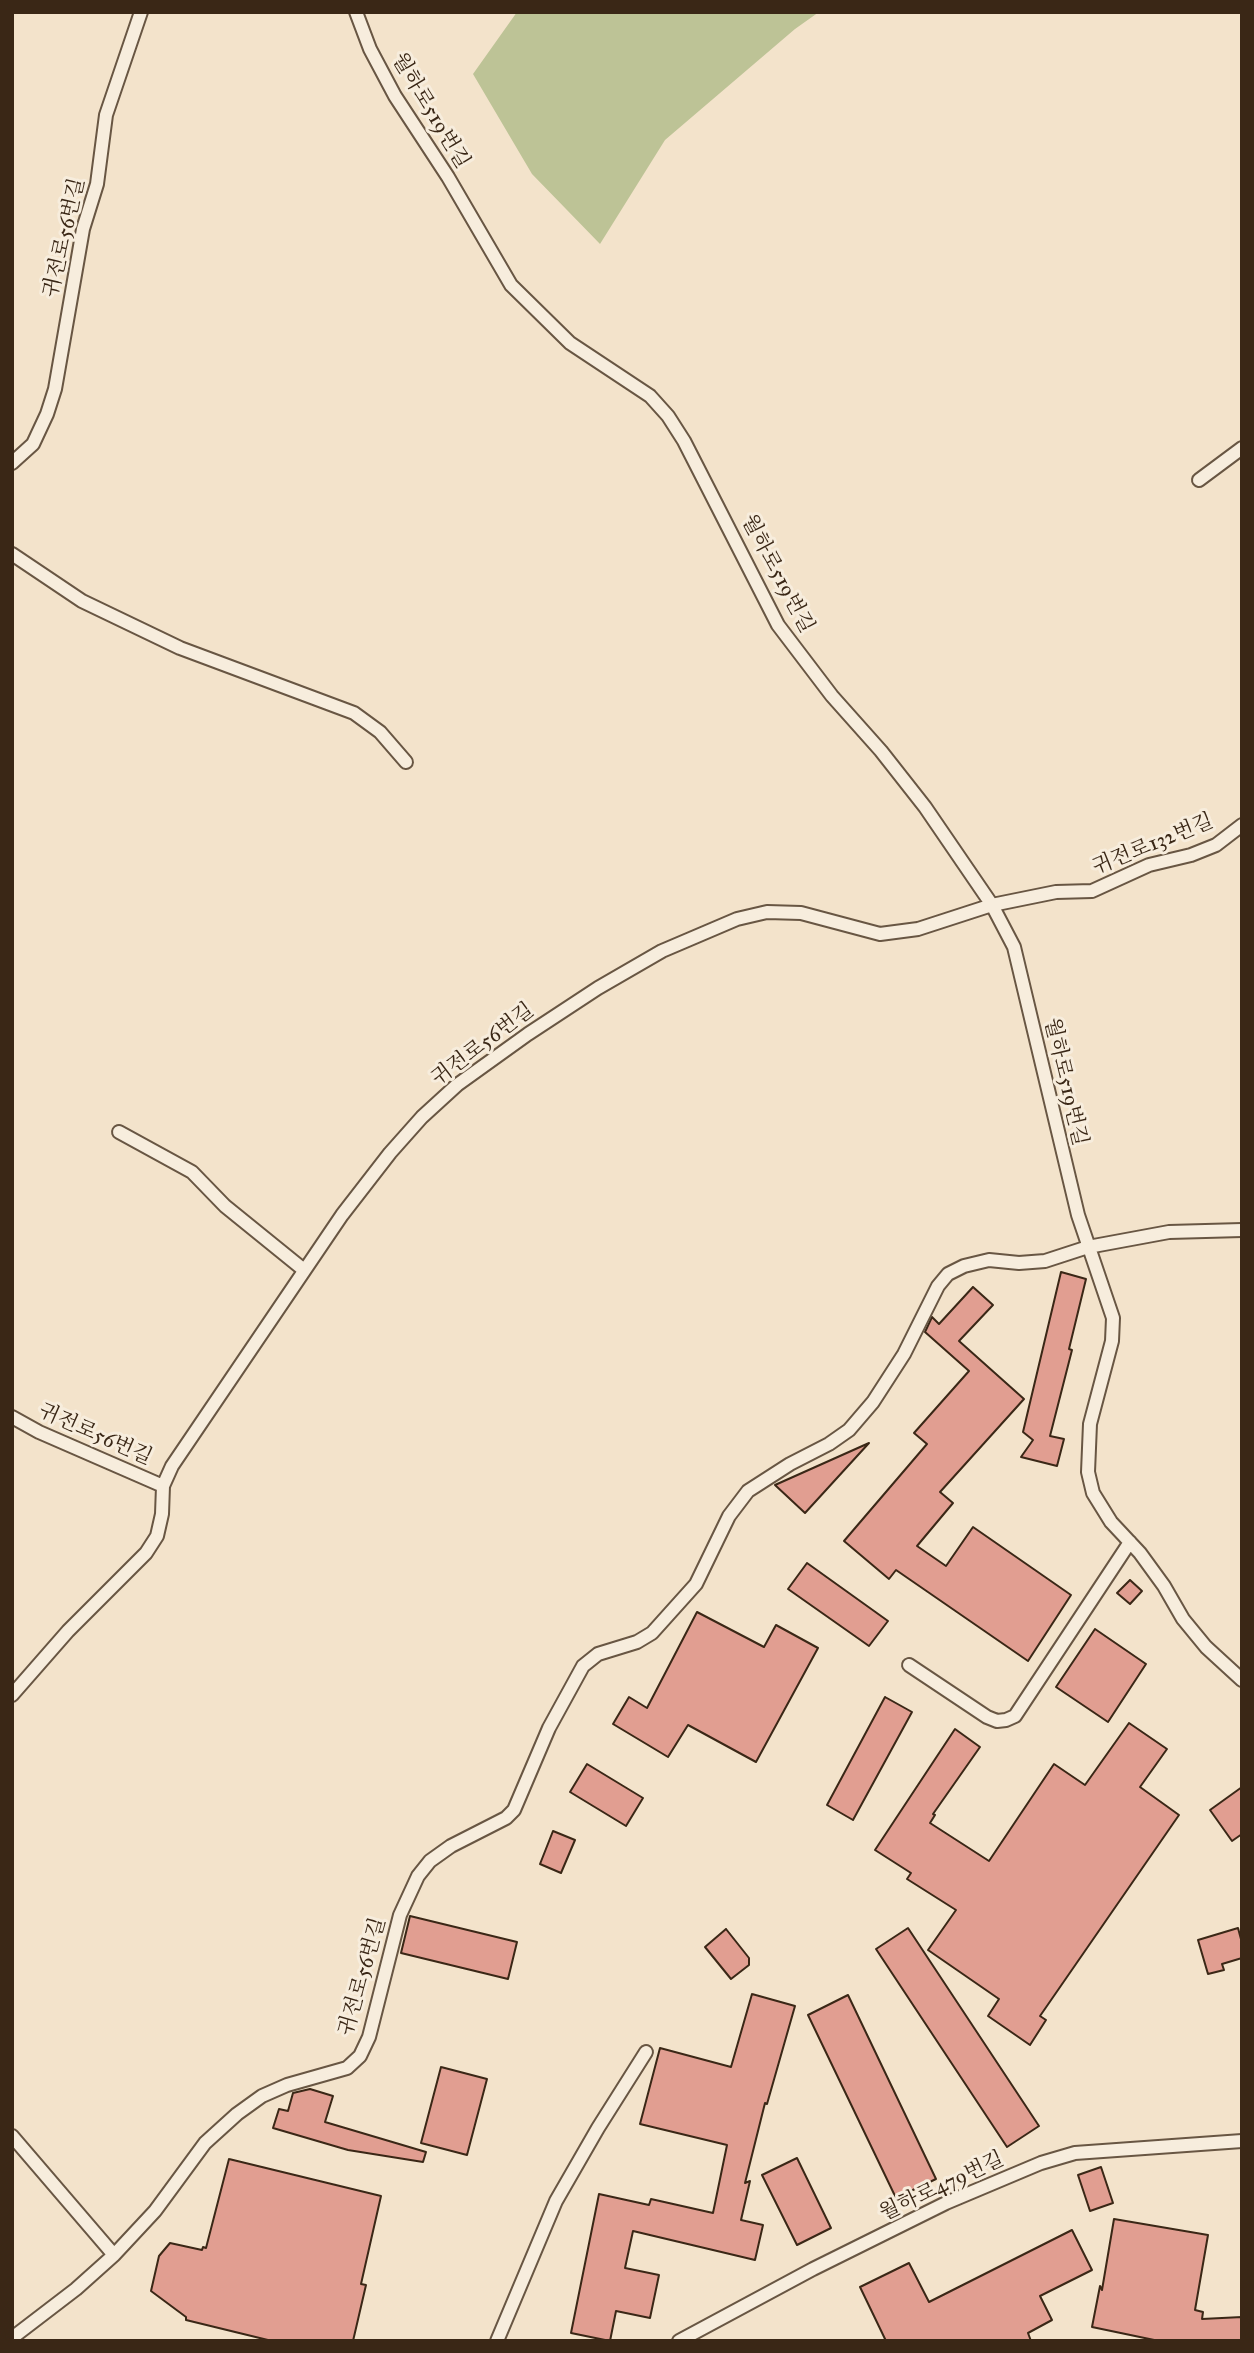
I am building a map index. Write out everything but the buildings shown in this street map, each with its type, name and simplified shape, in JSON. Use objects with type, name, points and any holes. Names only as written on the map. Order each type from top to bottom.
[{"type":"lane","name":"귀전로56번길","points":[[12,463],[33,444],[55,389],[83,229],[97,184],[106,115],[141,12]]},
{"type":"lane","name":"월하로519번길","points":[[356,12],[370,48],[395,96],[448,177],[511,285],[570,343],[650,396],[668,416],[714,497],[778,625],[832,696],[881,751],[925,807],[992,905],[1014,947],[1054,1123],[1088,1247],[1113,1318],[1112,1341],[1090,1424],[1088,1472],[1093,1493],[1111,1522],[1164,1586],[1183,1619],[1206,1647],[1242,1680]]},
{"type":"lane","points":[[1199,480],[1242,448]]},
{"type":"lane","points":[[12,554],[82,601],[180,648],[251,677],[354,713],[380,732],[406,762]]},
{"type":"lane","name":"귀전로132번길","points":[[992,905],[1056,892],[1092,891],[1149,865],[1191,855],[1216,845],[1242,825]]},
{"type":"lane","name":"귀전로56번길","points":[[12,1695],[68,1631],[146,1553],[157,1536],[162,1514],[163,1486],[172,1466],[342,1215],[390,1153],[422,1117],[457,1085],[588,994],[662,951],[737,919],[767,912],[801,913],[880,934],[918,929],[992,905]]},
{"type":"lane","points":[[119,1132],[192,1172],[225,1206],[304,1270]]},
{"type":"lane","points":[[1088,1247],[1168,1232],[1242,1230]]},
{"type":"lane","name":"귀전로56번길","points":[[12,2338],[76,2289],[114,2255],[155,2211],[205,2143],[237,2114],[262,2096],[287,2085],[347,2068],[360,2056],[369,2037],[401,1915],[418,1876],[430,1861],[451,1846],[506,1818],[514,1810],[549,1728],[583,1666],[598,1654],[637,1642],[652,1633],[696,1584],[729,1516],[748,1490],[849,1430],[873,1402],[904,1354],[938,1286],[948,1274],[964,1266],[989,1260],[1019,1263],[1045,1261],[1088,1247]]},
{"type":"lane","name":"귀전로56번길","points":[[12,1417],[39,1433],[163,1486]]},
{"type":"lane","points":[[909,1665],[987,1717],[997,1721],[1015,1716],[1130,1542]]},
{"type":"lane","points":[[497,2341],[556,2201],[598,2127],[646,2052]]},
{"type":"lane","points":[[12,2136],[114,2255]]},
{"type":"lane","name":"월하로479번길","points":[[679,2341],[813,2269],[946,2203],[1041,2163],[1075,2152],[1242,2141]]},
{"type":"green space","points":[[517,12],[819,12],[795,29],[665,140],[600,244],[532,174],[473,74]]}]
